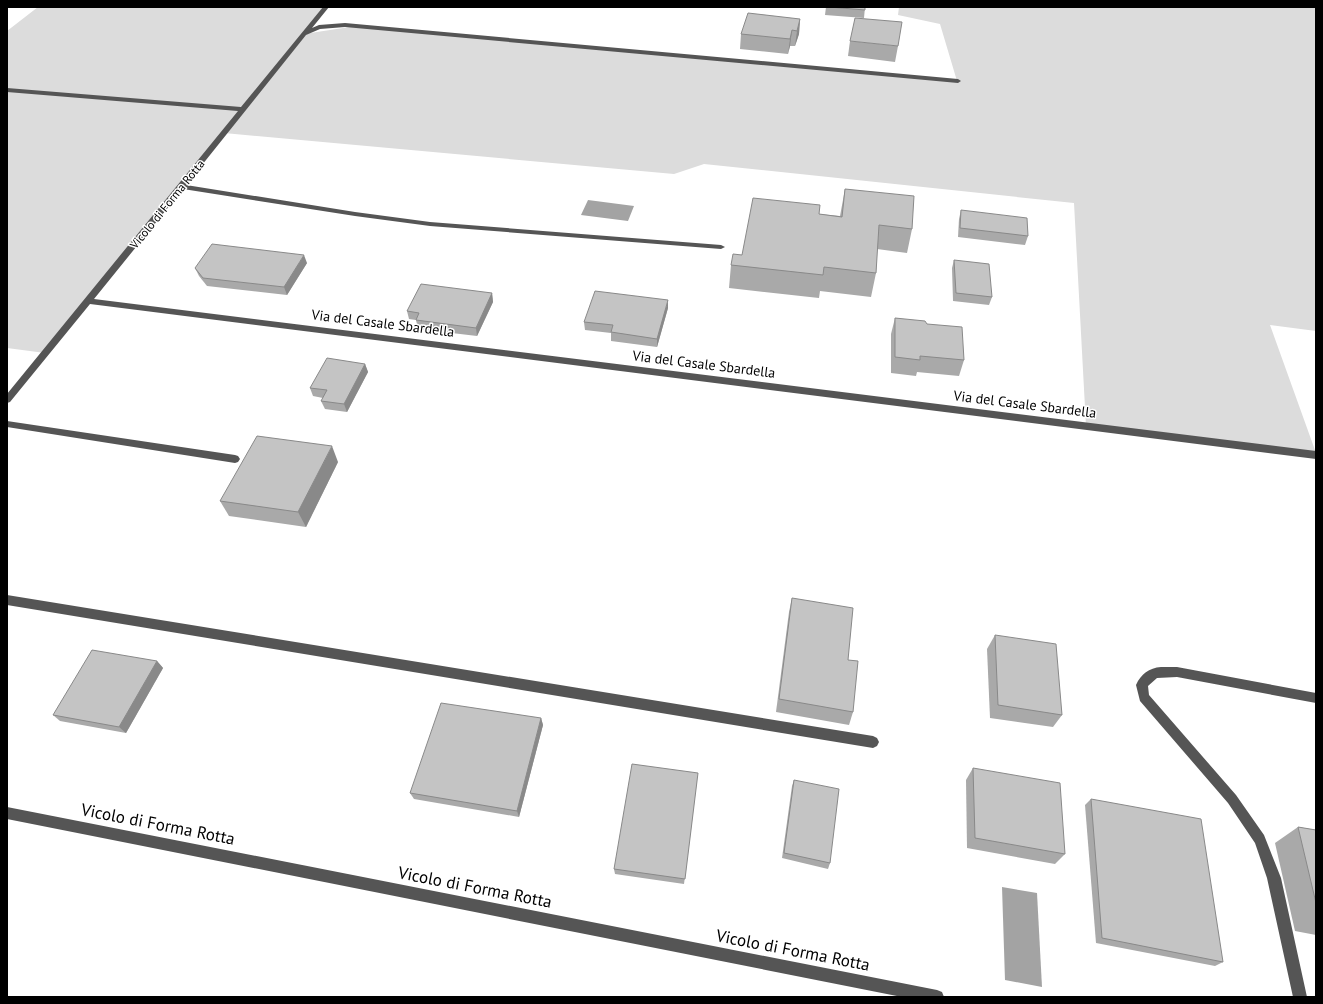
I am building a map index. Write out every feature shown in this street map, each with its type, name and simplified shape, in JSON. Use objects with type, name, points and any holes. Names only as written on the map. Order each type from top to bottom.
[{"type":"street","name":"Vicolo di Forma Rotta","points":[[7,400],[326,7]]},
{"type":"street","points":[[304,34],[319,27],[345,25],[958,82]]},
{"type":"street","points":[[7,90],[243,110]]},
{"type":"street","points":[[181,186],[355,214],[430,224],[721,247]]},
{"type":"street","name":"Via del Casale Sbardella","points":[[88,301],[1316,455]]},
{"type":"street","points":[[7,424],[235,459]]},
{"type":"street","points":[[7,600],[874,742]]},
{"type":"street","points":[[1300,997],[1274,878],[1260,838],[1232,799],[1144,697],[1142,685],[1148,676],[1159,672],[1177,672],[1316,698]]},
{"type":"street","name":"Vicolo di Forma Rotta","points":[[7,813],[937,997]]},
{"type":"shaded area","points":[[38,7],[328,7],[304,34],[356,26],[957,81],[940,24],[898,15],[899,7],[1316,7],[1316,331],[1270,325],[1316,453],[1086,426],[1074,203],[704,164],[674,174],[224,133],[45,353],[7,348],[7,31]]},
{"type":"shaded area","points":[[588,200],[634,206],[628,221],[581,215]]},
{"type":"shaded area","points":[[1002,887],[1037,893],[1042,987],[1005,980]]},
{"type":"building","points":[[829,7],[865,7],[865,10]]},
{"type":"building","points":[[748,13],[800,19],[797,31],[792,30],[790,39],[741,34]]},
{"type":"building","points":[[855,18],[902,22],[898,46],[850,41]]},
{"type":"building","points":[[845,189],[914,196],[912,229],[879,225],[876,273],[824,267],[823,275],[731,265],[733,254],[742,255],[753,198],[820,205],[819,214],[842,217]]},
{"type":"building","points":[[961,210],[1027,218],[1028,236],[960,228]]},
{"type":"building","points":[[212,244],[304,255],[284,287],[203,278],[195,268]]},
{"type":"building","points":[[954,260],[989,264],[992,297],[956,293]]},
{"type":"building","points":[[421,284],[492,293],[476,328],[416,320],[419,313],[407,311]]},
{"type":"building","points":[[595,291],[668,300],[657,339],[611,332],[613,325],[584,322]]},
{"type":"building","points":[[895,318],[925,321],[927,324],[962,327],[964,360],[920,356],[920,360],[895,357]]},
{"type":"building","points":[[327,358],[365,364],[344,404],[321,401],[327,390],[310,388]]},
{"type":"building","points":[[257,436],[332,446],[298,512],[220,501]]},
{"type":"building","points":[[792,598],[853,608],[848,660],[858,661],[853,712],[779,699]]},
{"type":"building","points":[[995,635],[1056,644],[1062,715],[998,705]]},
{"type":"building","points":[[92,650],[157,661],[119,727],[53,715]]},
{"type":"building","points":[[441,703],[541,718],[517,811],[410,793]]},
{"type":"building","points":[[632,764],[698,773],[685,879],[614,869]]},
{"type":"building","points":[[973,768],[1060,783],[1065,854],[975,838]]},
{"type":"building","points":[[794,780],[839,789],[830,863],[784,853]]},
{"type":"building","points":[[1091,799],[1201,819],[1223,962],[1102,938]]},
{"type":"building","points":[[1298,827],[1316,830],[1316,903]]}]
